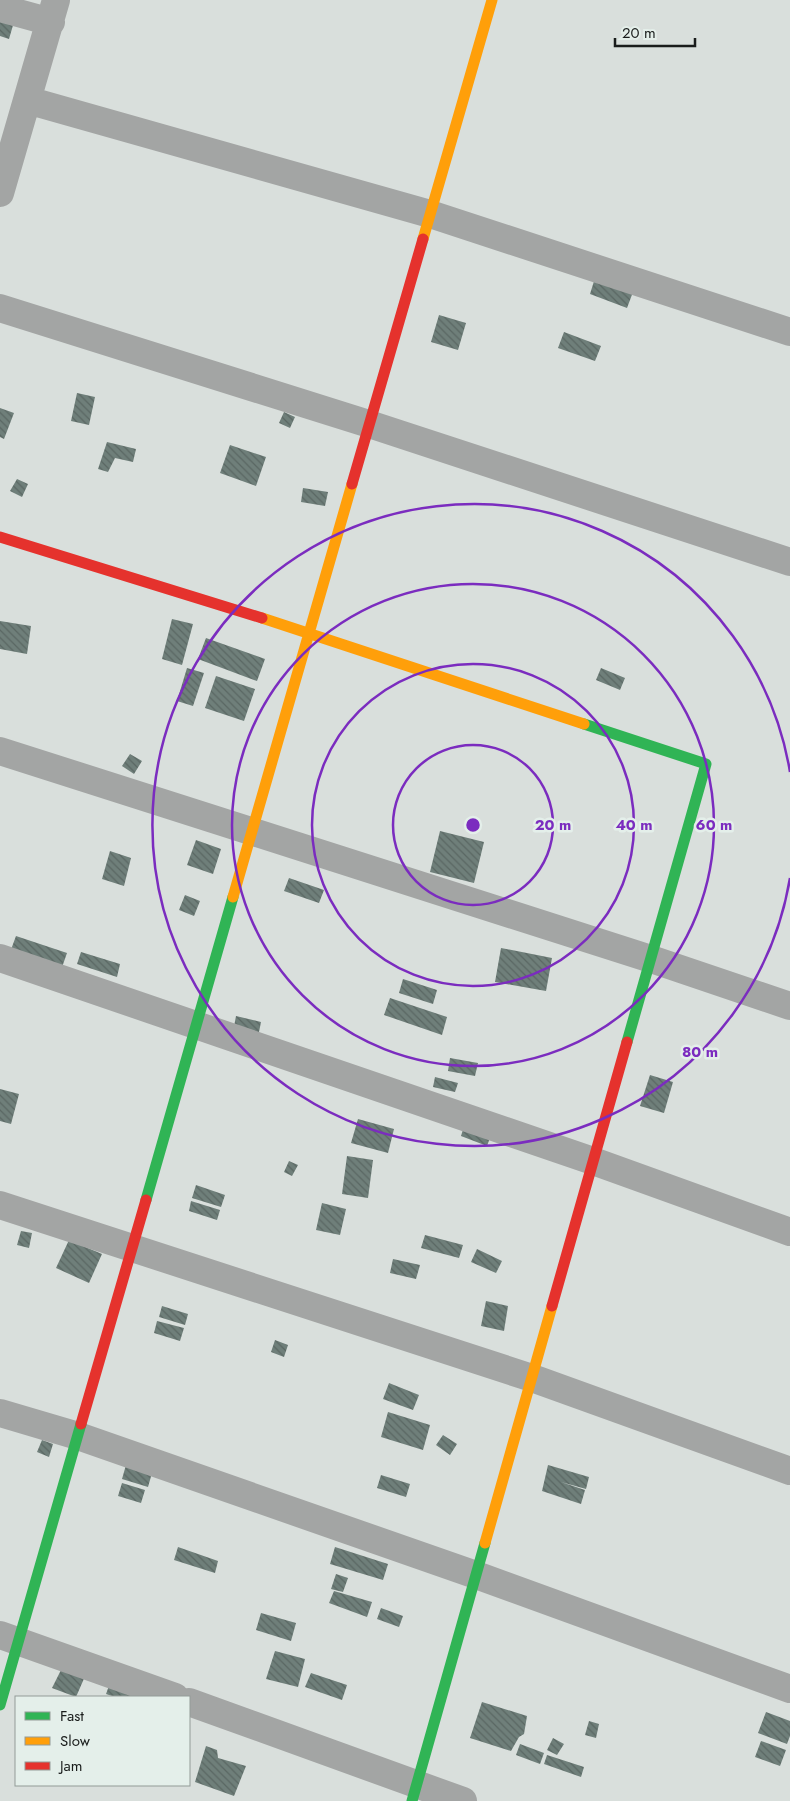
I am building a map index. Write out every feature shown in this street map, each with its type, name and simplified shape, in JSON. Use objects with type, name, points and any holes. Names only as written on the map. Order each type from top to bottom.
[{"type":"street","points":[[0,1706],[9,1639],[78,1436],[492,0]]},
{"type":"street","points":[[0,8],[54,11],[0,193]]},
{"type":"street","points":[[27,100],[430,214],[790,332]]},
{"type":"street","points":[[0,308],[370,424],[790,562]]},
{"type":"street","points":[[0,537],[309,633],[706,764],[414,1792]]},
{"type":"street","points":[[0,751],[651,959],[790,1006]]},
{"type":"street","points":[[0,958],[593,1161],[790,1232]]},
{"type":"street","points":[[0,1204],[532,1378],[790,1471]]},
{"type":"street","points":[[0,1413],[78,1436],[476,1575],[790,1689]]},
{"type":"street","points":[[9,1639],[171,1696]]},
{"type":"street","points":[[190,1702],[414,1792],[463,1801]]},
{"type":"building","points":[[0,10],[16,15],[9,39],[0,36]]},
{"type":"building","points":[[595,278],[633,292],[627,308],[590,294]]},
{"type":"building","points":[[439,315],[466,323],[458,350],[431,342]]},
{"type":"building","points":[[564,332],[601,346],[595,361],[558,348]]},
{"type":"building","points":[[77,393],[95,397],[89,425],[71,421]]},
{"type":"building","points":[[0,408],[14,413],[4,439],[0,437]]},
{"type":"building","points":[[284,412],[295,417],[290,428],[279,423]]},
{"type":"building","points":[[107,442],[136,449],[133,462],[115,458],[108,472],[98,469]]},
{"type":"building","points":[[230,445],[266,457],[256,486],[220,473]]},
{"type":"building","points":[[17,479],[28,484],[22,497],[10,491]]},
{"type":"building","points":[[303,488],[328,492],[325,506],[301,502]]},
{"type":"building","points":[[172,619],[193,624],[182,665],[162,659]]},
{"type":"building","points":[[0,621],[31,626],[27,654],[0,649]]},
{"type":"building","points":[[206,638],[265,659],[257,681],[198,659]]},
{"type":"building","points":[[187,668],[204,673],[193,706],[177,701]]},
{"type":"building","points":[[601,668],[625,678],[620,690],[596,680]]},
{"type":"building","points":[[216,676],[255,689],[244,721],[205,708]]},
{"type":"building","points":[[130,754],[142,761],[134,774],[122,766]]},
{"type":"building","points":[[440,831],[484,842],[474,883],[430,872]]},
{"type":"building","points":[[196,840],[221,849],[213,874],[187,865]]},
{"type":"building","points":[[110,851],[131,858],[124,886],[102,879]]},
{"type":"building","points":[[289,878],[324,890],[319,903],[284,891]]},
{"type":"building","points":[[185,895],[200,901],[194,916],[179,910]]},
{"type":"building","points":[[16,936],[67,953],[60,973],[9,955]]},
{"type":"building","points":[[501,948],[552,958],[546,991],[495,982]]},
{"type":"building","points":[[81,952],[120,964],[117,977],[77,964]]},
{"type":"building","points":[[403,979],[437,990],[433,1004],[399,993]]},
{"type":"building","points":[[390,998],[447,1017],[442,1035],[384,1015]]},
{"type":"building","points":[[236,1016],[261,1022],[258,1037],[233,1032]]},
{"type":"building","points":[[450,1058],[478,1063],[475,1076],[448,1071]]},
{"type":"building","points":[[650,1075],[673,1082],[664,1113],[640,1106]]},
{"type":"building","points":[[435,1077],[458,1083],[455,1092],[433,1087]]},
{"type":"building","points":[[0,1089],[19,1094],[11,1124],[0,1121]]},
{"type":"building","points":[[358,1119],[394,1129],[388,1153],[351,1143]]},
{"type":"building","points":[[465,1123],[492,1132],[487,1146],[461,1136]]},
{"type":"building","points":[[347,1156],[373,1160],[368,1198],[342,1194]]},
{"type":"building","points":[[289,1161],[298,1165],[292,1176],[284,1172]]},
{"type":"building","points":[[196,1185],[225,1195],[221,1207],[192,1198]]},
{"type":"building","points":[[191,1201],[220,1210],[217,1220],[189,1211]]},
{"type":"building","points":[[322,1203],[346,1209],[340,1235],[316,1230]]},
{"type":"building","points":[[21,1231],[32,1233],[29,1248],[17,1245]]},
{"type":"building","points":[[425,1235],[463,1245],[459,1258],[421,1248]]},
{"type":"building","points":[[69,1240],[102,1254],[89,1283],[56,1268]]},
{"type":"building","points":[[477,1249],[502,1261],[496,1273],[471,1262]]},
{"type":"building","points":[[393,1259],[420,1265],[416,1279],[390,1273]]},
{"type":"building","points":[[486,1301],[508,1306],[504,1331],[481,1326]]},
{"type":"building","points":[[162,1306],[188,1314],[185,1325],[159,1317]]},
{"type":"building","points":[[157,1321],[184,1328],[180,1341],[154,1333]]},
{"type":"building","points":[[275,1340],[288,1345],[284,1357],[271,1352]]},
{"type":"building","points":[[389,1383],[419,1395],[413,1410],[383,1399]]},
{"type":"building","points":[[388,1412],[430,1425],[423,1450],[381,1437]]},
{"type":"building","points":[[443,1435],[457,1444],[450,1455],[436,1445]]},
{"type":"building","points":[[42,1440],[53,1444],[49,1457],[37,1452]]},
{"type":"building","points":[[126,1465],[152,1473],[148,1487],[122,1479]]},
{"type":"building","points":[[548,1465],[589,1477],[586,1489],[561,1482],[585,1490],[581,1504],[542,1491]]},
{"type":"building","points":[[381,1475],[410,1484],[406,1497],[377,1488]]},
{"type":"building","points":[[122,1483],[145,1490],[141,1503],[118,1496]]},
{"type":"building","points":[[178,1547],[218,1561],[215,1573],[174,1560]]},
{"type":"building","points":[[335,1547],[388,1564],[383,1580],[330,1564]]},
{"type":"building","points":[[336,1574],[348,1578],[343,1592],[331,1589]]},
{"type":"building","points":[[334,1591],[372,1602],[367,1617],[329,1603]]},
{"type":"building","points":[[381,1608],[403,1616],[399,1627],[377,1619]]},
{"type":"building","points":[[261,1613],[296,1623],[291,1641],[256,1630]]},
{"type":"building","points":[[275,1651],[305,1659],[298,1687],[266,1679]]},
{"type":"building","points":[[64,1664],[86,1674],[76,1696],[52,1688]]},
{"type":"building","points":[[311,1673],[347,1685],[342,1700],[305,1687]]},
{"type":"building","points":[[110,1683],[138,1696],[112,1696],[106,1694]]},
{"type":"building","points":[[482,1702],[527,1716],[524,1734],[519,1737],[511,1751],[470,1738]]},
{"type":"building","points":[[766,1712],[790,1721],[790,1736],[787,1744],[758,1733]]},
{"type":"building","points":[[589,1721],[599,1724],[596,1738],[585,1735]]},
{"type":"building","points":[[553,1738],[564,1744],[557,1755],[547,1750]]},
{"type":"building","points":[[761,1741],[786,1750],[780,1766],[755,1757]]},
{"type":"building","points":[[520,1744],[544,1753],[540,1764],[516,1755]]},
{"type":"building","points":[[206,1746],[217,1750],[218,1758],[246,1766],[234,1796],[195,1782]]},
{"type":"building","points":[[547,1755],[584,1767],[581,1777],[544,1764]]},
{"type":"traffic: fast","points":[[584,724],[706,764],[627,1042]]},
{"type":"traffic: fast","points":[[146,1200],[233,897]]},
{"type":"traffic: fast","points":[[0,1705],[81,1424]]},
{"type":"traffic: fast","points":[[412,1801],[485,1543]]},
{"type":"traffic: slow","points":[[423,239],[492,0]]},
{"type":"traffic: slow","points":[[233,897],[352,484]]},
{"type":"traffic: slow","points":[[262,618],[584,724]]},
{"type":"traffic: slow","points":[[485,1543],[552,1306]]},
{"type":"traffic: jam","points":[[352,484],[423,239]]},
{"type":"traffic: jam","points":[[0,537],[262,618]]},
{"type":"traffic: jam","points":[[552,1306],[627,1042]]},
{"type":"traffic: jam","points":[[81,1424],[146,1200]]}]
